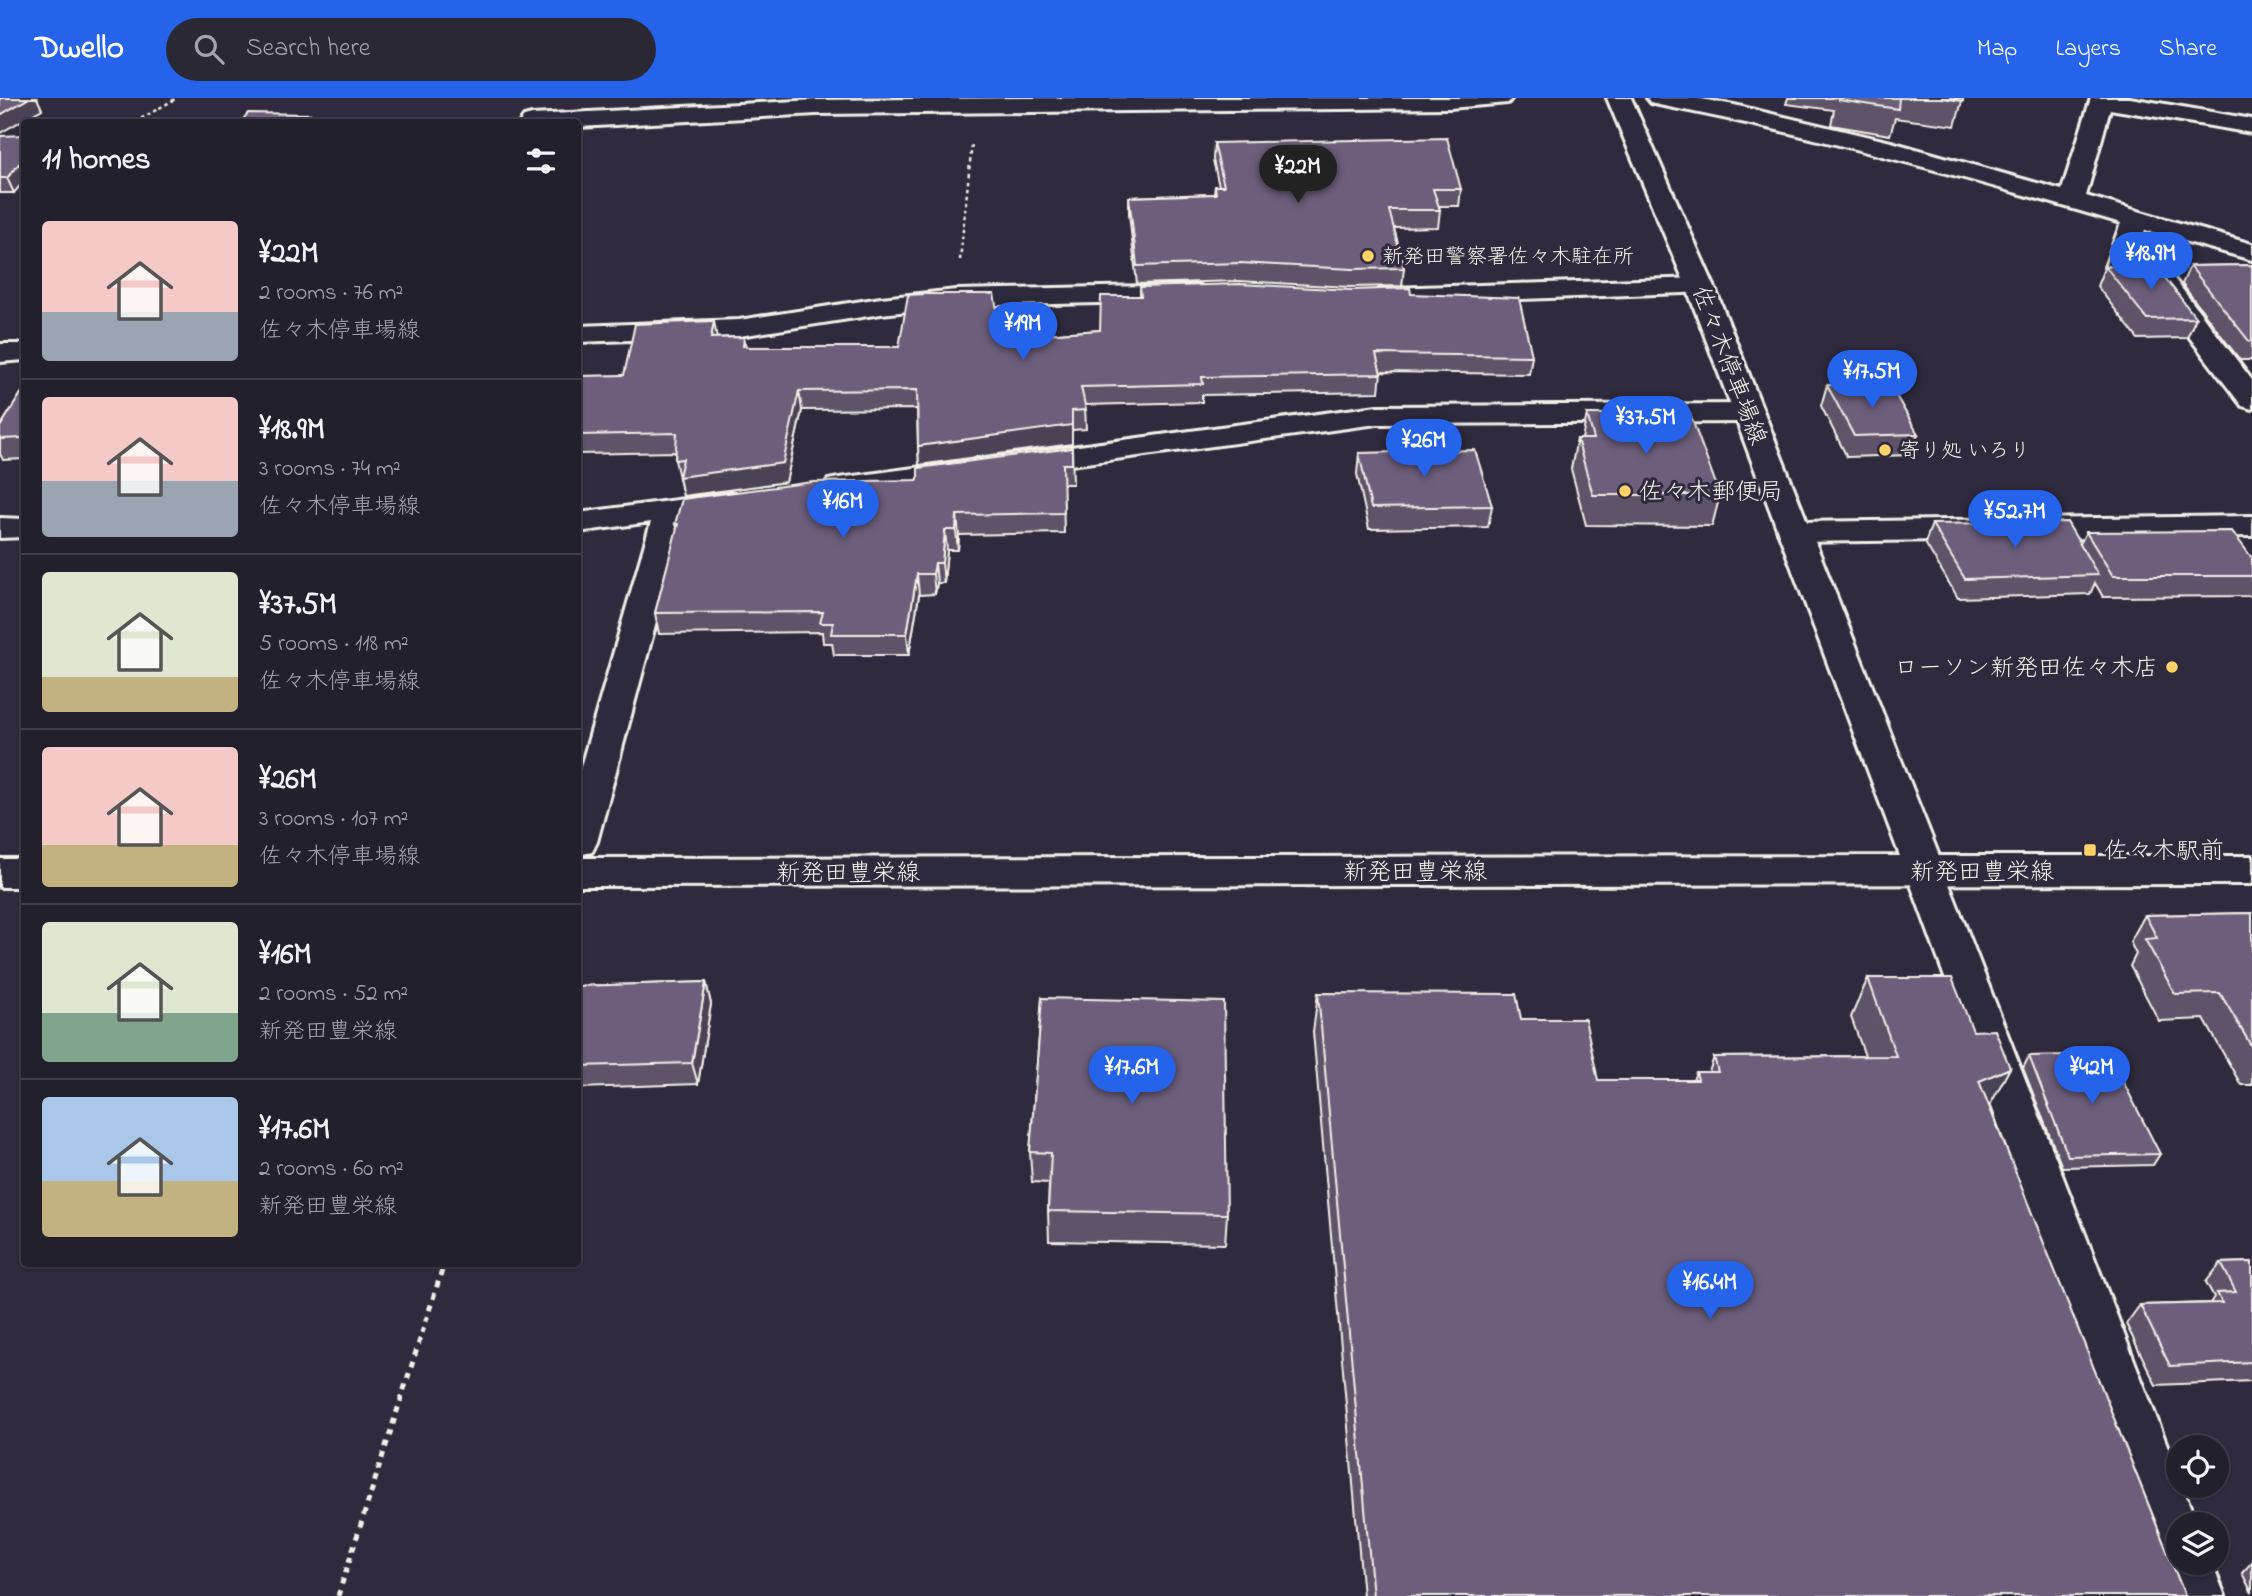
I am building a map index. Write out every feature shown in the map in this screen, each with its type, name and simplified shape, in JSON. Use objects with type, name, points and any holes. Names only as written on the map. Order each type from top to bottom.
[{"type":"street","points":[[581,119],[816,107],[1436,101],[1500,98]]},
{"type":"street","name":"佐々木停車場線","points":[[1619,98],[1700,286],[1925,871],[2167,1512]]},
{"type":"street","points":[[1659,98],[1750,114],[2072,200],[2252,252]]},
{"type":"street","points":[[2072,200],[2101,100],[2252,126]]},
{"type":"street","points":[[2136,218],[2118,267],[2162,282],[2252,400]]},
{"type":"street","points":[[1364,297],[1700,286]]},
{"type":"street","points":[[581,334],[740,328],[881,306],[956,298],[1225,293]]},
{"type":"street","points":[[0,353],[21,352]]},
{"type":"street","points":[[809,491],[1377,415],[1749,413]]},
{"type":"street","points":[[581,522],[754,499]]},
{"type":"street","points":[[581,831],[670,510]]},
{"type":"street","points":[[1794,532],[2252,526]]},
{"type":"street","points":[[0,528],[21,528]]},
{"type":"street","name":"新発田豊栄線","points":[[581,872],[2252,870]]},
{"type":"street","points":[[0,873],[21,873]]},
{"type":"street","points":[[2190,1575],[2198,1596]]},
{"type":"path","points":[[140,119],[177,98]]},
{"type":"path","points":[[956,298],[976,104]]},
{"type":"path","points":[[338,1596],[443,1267]]},
{"type":"building","points":[[0,98],[29,98],[0,115]]},
{"type":"building","points":[[1899,98],[1898,109],[1838,100]]},
{"type":"building","points":[[1942,98],[1963,98],[1963,101]]},
{"type":"building","points":[[248,113],[310,114],[306,119],[243,119]]},
{"type":"building","points":[[21,135],[21,162],[7,178],[0,178],[0,136]]},
{"type":"building","points":[[1447,138],[1461,189],[1433,189],[1440,210],[1389,210],[1404,268],[1352,269],[1240,263],[1137,266],[1129,197],[1216,194],[1215,186],[1224,186],[1214,143]]},
{"type":"building","points":[[2145,265],[2159,270],[2196,318],[2147,319],[2105,266]]},
{"type":"building","points":[[2252,265],[2252,341],[2249,341],[2190,266]]},
{"type":"building","points":[[1240,284],[1352,290],[1410,288],[1411,294],[1519,298],[1532,356],[1376,354],[1381,374],[1202,377],[1203,384],[1081,387],[1086,410],[1072,411],[1072,425],[918,446],[917,390],[799,391],[783,463],[679,477],[683,459],[675,460],[677,433],[581,435],[581,376],[624,375],[635,324],[714,321],[711,338],[744,337],[743,346],[750,347],[899,347],[908,295],[994,294],[1002,337],[1100,330],[1101,296],[1141,296],[1140,287]]},
{"type":"building","points":[[1827,385],[1890,385],[1918,434],[1854,436]]},
{"type":"building","points":[[21,394],[21,438],[0,439],[0,427]]},
{"type":"building","points":[[1587,414],[1690,414],[1720,495],[1593,495],[1577,439],[1594,439]]},
{"type":"building","points":[[1072,448],[1072,464],[1063,464],[1064,513],[957,515],[956,530],[945,530],[942,563],[935,563],[933,574],[917,574],[907,634],[831,634],[833,623],[820,623],[823,612],[655,613],[682,499],[813,482],[918,480],[918,468]]},
{"type":"building","points":[[1475,450],[1492,506],[1371,508],[1359,453]]},
{"type":"building","points":[[2067,522],[2098,575],[1965,579],[1932,524]]},
{"type":"building","points":[[2232,531],[2252,558],[2252,576],[2113,576],[2086,532]]},
{"type":"building","points":[[2252,913],[2252,1047],[2220,993],[2175,994],[2145,939],[2157,938],[2145,915]]},
{"type":"building","points":[[1868,978],[1952,978],[1973,1031],[1995,1030],[2010,1068],[1979,1081],[2166,1548],[2166,1575],[2177,1575],[2185,1596],[1373,1596],[1318,993],[1516,994],[1521,1019],[1585,1019],[1598,1080],[1698,1080],[1696,1072],[1718,1072],[1714,1057],[1896,1056]]},
{"type":"building","points":[[706,982],[692,1063],[581,1066],[581,986]]},
{"type":"building","points":[[1042,998],[1224,1002],[1227,1214],[1048,1211],[1051,1153],[1030,1152]]},
{"type":"building","points":[[2109,1054],[2160,1154],[2068,1156],[2029,1056]]},
{"type":"building","points":[[2252,1262],[2252,1362],[2170,1366],[2140,1305],[2222,1303],[2217,1293],[2236,1292],[2221,1263]]},
{"type":"place","name":"新発田警察署佐々木駐在所","points":[[1368,256]]},
{"type":"place","name":"寄り処 いろり","points":[[1885,450]]},
{"type":"place","name":"佐々木郵便局","points":[[1625,491]]},
{"type":"place","name":"ローソン新発田佐々木店","points":[[2172,667]]},
{"type":"place","name":"佐々木駅前","points":[[2090,850]]}]
